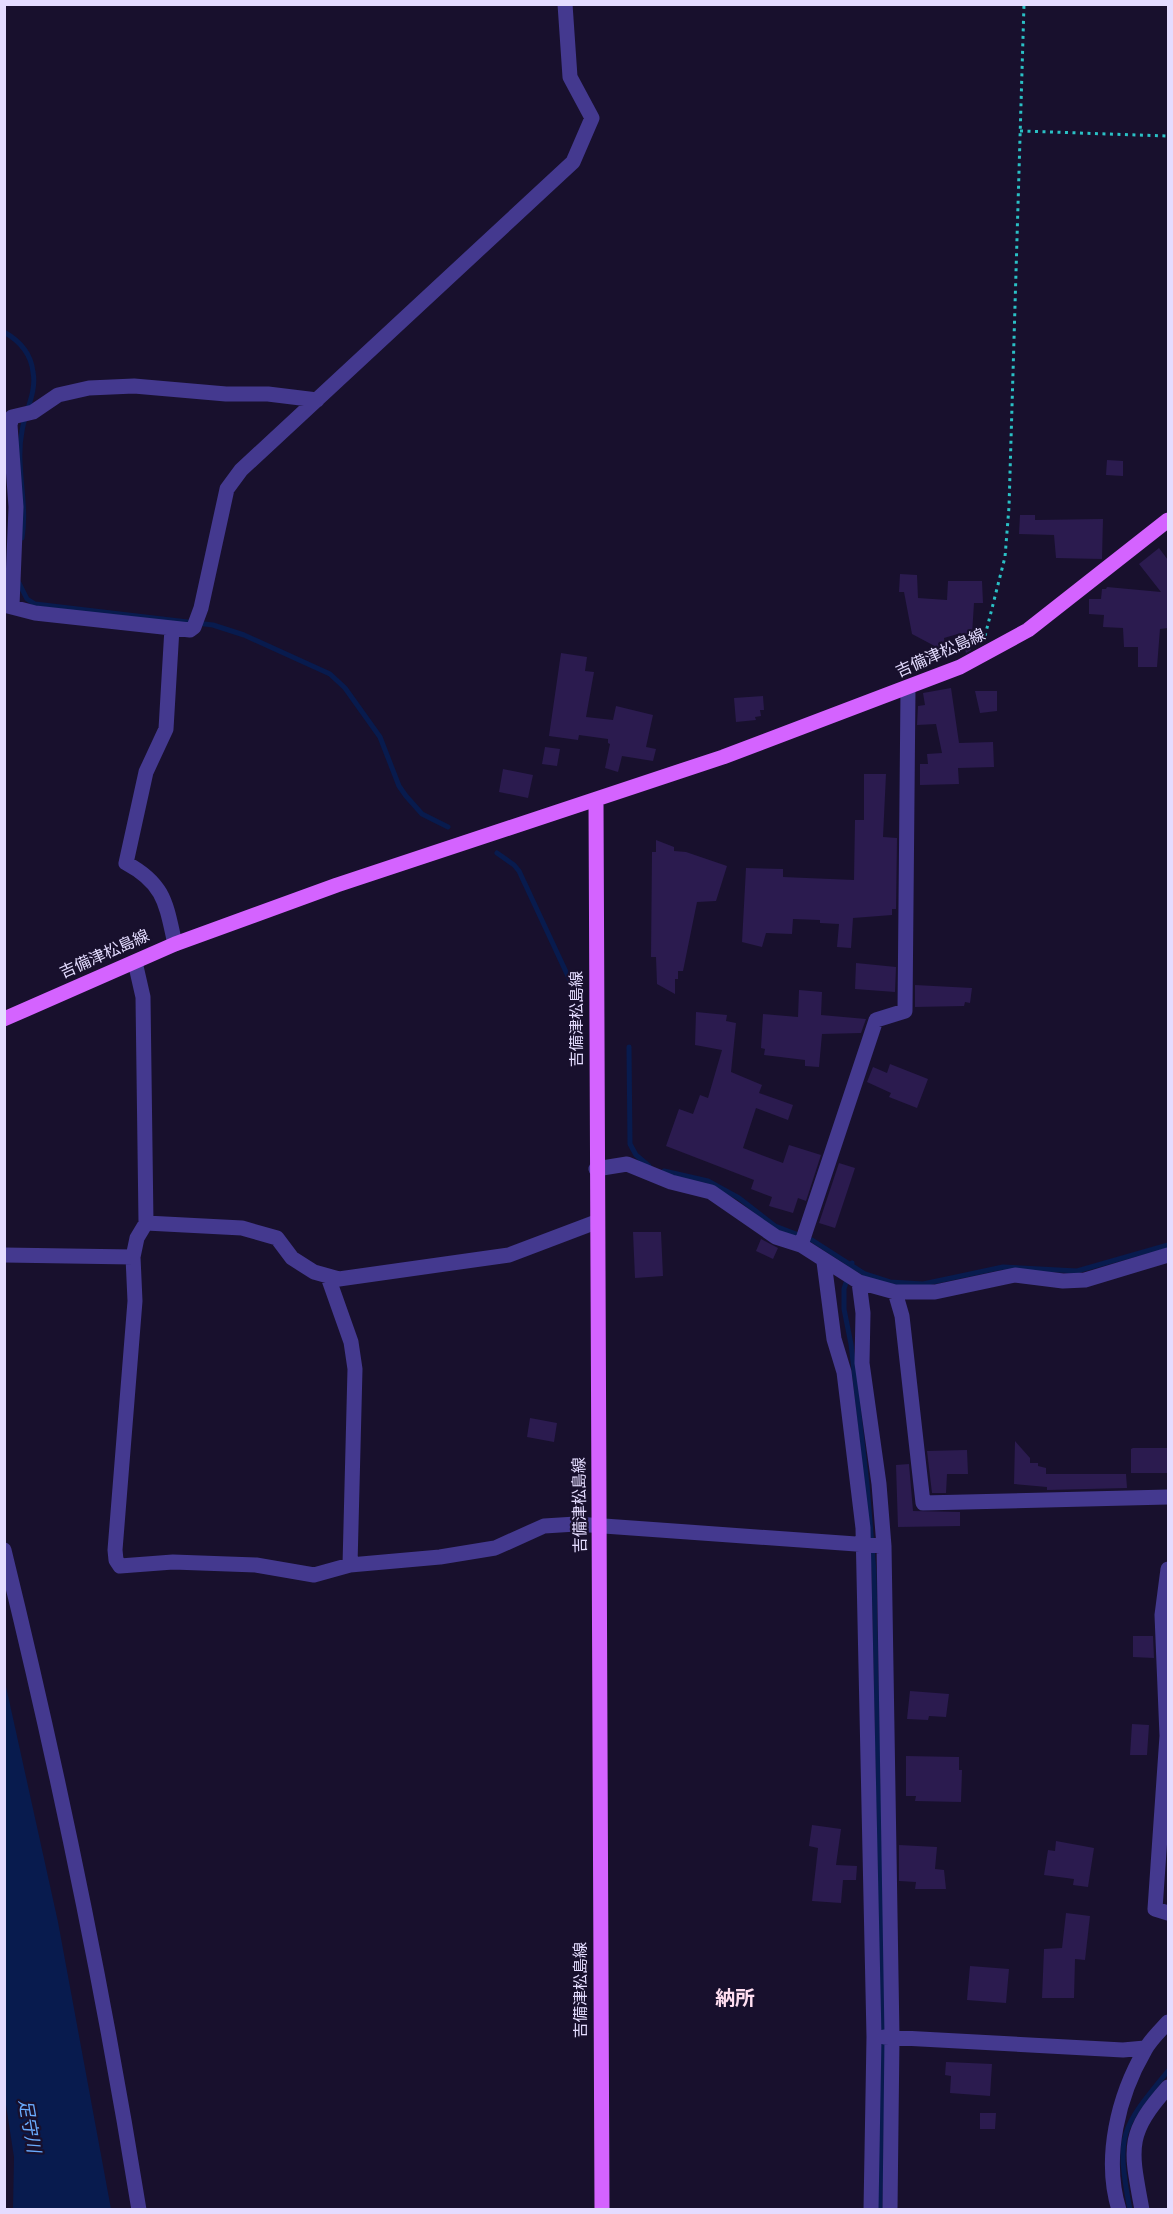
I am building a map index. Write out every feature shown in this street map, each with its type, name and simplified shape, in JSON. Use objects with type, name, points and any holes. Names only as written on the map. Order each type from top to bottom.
[{"type":"main road","name":"吉備津松島線","points":[[4,1019],[175,944],[337,885],[723,757],[908,689],[980,658],[1028,630],[1168,520]]},
{"type":"main road","name":"吉備津松島線","points":[[596,800],[602,2210]]},
{"type":"street","points":[[317,400],[268,394],[226,394],[134,386],[89,388],[58,394],[12,417],[10,425],[16,507],[8,605],[34,613],[172,628],[196,622],[227,489],[241,470],[317,400],[573,162],[592,118],[570,77],[565,4]]},
{"type":"street","points":[[172,628],[166,729],[146,772],[126,863],[144,873],[165,898],[175,944]]},
{"type":"street","points":[[803,1239],[876,1020],[905,1011],[908,689]]},
{"type":"street","points":[[135,962],[143,997],[146,1223],[137,1238],[133,1257],[135,1300],[121,1454],[116,1560],[120,1566],[172,1562],[256,1565],[314,1575],[350,1565],[440,1557],[495,1548],[544,1526],[599,1524],[884,1546]]},
{"type":"street","points":[[596,1169],[627,1164],[671,1182],[711,1192],[776,1237],[803,1239],[825,1262],[857,1281],[895,1293],[935,1292],[1015,1275],[1063,1281],[1084,1280],[1168,1255]]},
{"type":"street","points":[[146,1223],[251,1230],[278,1238],[292,1257],[314,1272],[328,1277],[358,1278],[509,1255],[596,1222]]},
{"type":"street","points":[[4,1255],[133,1257]]},
{"type":"street","points":[[825,1262],[834,1339],[844,1372],[863,1544],[874,2037],[871,2210]]},
{"type":"street","points":[[328,1277],[351,1342],[355,1369],[350,1565]]},
{"type":"street","points":[[857,1281],[863,1313],[862,1363],[884,1546],[892,2037],[890,2210]]},
{"type":"street","points":[[895,1293],[902,1316],[923,1503],[1168,1497]]},
{"type":"street","points":[[4,1550],[58,1771],[86,1906],[140,2210]]},
{"type":"street","points":[[1168,1569],[1167,1594],[1162,1615],[1167,1736],[1155,1909],[1168,1913]]},
{"type":"street","points":[[1119,2210],[1111,2172],[1117,2123],[1128,2087],[1145,2048],[1168,2022]]},
{"type":"street","points":[[874,2037],[1123,2050],[1145,2048]]},
{"type":"street","points":[[1142,2210],[1134,2164],[1133,2141],[1142,2119],[1168,2087]]},
{"type":"path","points":[[980,658],[1005,557],[1024,4]]},
{"type":"path","points":[[1020,131],[1168,136]]},
{"type":"water","name":"足守川","points":[[5,1682],[58,1922],[111,2209],[13,2209],[14,2157],[4,2092]]},
{"type":"building","points":[[1107,460],[1123,461],[1123,476],[1106,475]]},
{"type":"building","points":[[1020,515],[1035,515],[1035,520],[1103,519],[1102,559],[1056,558],[1054,535],[1019,534]]},
{"type":"building","points":[[1159,548],[1168,560],[1168,628],[1160,629],[1157,667],[1138,667],[1138,647],[1124,647],[1123,628],[1103,627],[1104,615],[1089,614],[1089,599],[1101,599],[1102,589],[1107,587],[1161,592],[1139,564]]},
{"type":"building","points":[[900,574],[917,575],[918,598],[947,600],[948,581],[982,581],[983,603],[974,603],[971,650],[966,653],[961,633],[944,638],[946,652],[912,634],[904,592],[899,592]]},
{"type":"building","points":[[561,653],[587,657],[585,671],[594,672],[586,717],[613,720],[616,706],[653,715],[646,747],[656,749],[653,761],[622,756],[618,772],[605,768],[610,744],[608,739],[579,735],[578,740],[549,736]]},
{"type":"building","points":[[951,688],[959,743],[993,742],[994,767],[958,768],[959,784],[920,785],[920,764],[928,764],[927,754],[942,753],[936,724],[917,725],[918,706],[925,705],[923,693]]},
{"type":"building","points":[[975,691],[997,691],[997,711],[980,713]]},
{"type":"building","points":[[763,696],[764,710],[760,710],[761,716],[755,717],[756,720],[736,722],[734,698]]},
{"type":"building","points":[[545,747],[560,749],[557,766],[542,764]]},
{"type":"building","points":[[503,769],[533,775],[528,798],[499,792]]},
{"type":"building","points":[[864,774],[886,774],[883,837],[897,838],[896,909],[892,909],[892,915],[853,918],[851,948],[837,947],[839,924],[820,923],[820,920],[793,919],[792,934],[766,933],[762,947],[742,942],[746,868],[783,869],[783,877],[854,880],[855,820],[864,820]]},
{"type":"building","points":[[656,840],[674,847],[674,851],[686,852],[727,866],[716,901],[697,902],[683,971],[678,971],[678,979],[675,979],[675,994],[657,984],[656,957],[651,957],[652,852],[656,852]]},
{"type":"building","points":[[856,963],[896,967],[895,992],[855,989]]},
{"type":"building","points":[[915,985],[972,988],[970,1003],[965,1002],[964,1006],[915,1007]]},
{"type":"building","points":[[799,990],[822,992],[821,1015],[866,1019],[861,1033],[822,1034],[819,1067],[805,1066],[805,1060],[764,1055],[765,1049],[761,1048],[763,1014],[798,1017]]},
{"type":"building","points":[[696,1012],[727,1015],[726,1021],[736,1023],[731,1072],[762,1085],[759,1093],[793,1105],[788,1120],[756,1108],[743,1148],[783,1163],[789,1145],[821,1155],[806,1201],[798,1198],[793,1213],[769,1206],[772,1197],[751,1189],[754,1180],[666,1146],[679,1109],[693,1114],[700,1095],[708,1098],[722,1050],[695,1045]]},
{"type":"building","points":[[890,1064],[928,1079],[917,1108],[889,1097],[891,1093],[867,1082],[873,1067],[887,1073]]},
{"type":"building","points":[[839,1163],[855,1168],[835,1228],[819,1223]]},
{"type":"building","points":[[633,1232],[661,1232],[663,1276],[635,1278]]},
{"type":"building","points":[[761,1239],[778,1248],[773,1259],[756,1251]]},
{"type":"building","points":[[530,1418],[557,1423],[554,1442],[527,1437]]},
{"type":"building","points":[[1015,1441],[1030,1458],[1030,1463],[1038,1463],[1038,1466],[1046,1468],[1046,1474],[1126,1474],[1127,1488],[1047,1490],[1047,1487],[1014,1484]]},
{"type":"building","points":[[1168,1448],[1168,1473],[1131,1473],[1131,1449]]},
{"type":"building","points":[[967,1450],[968,1474],[947,1474],[946,1493],[932,1493],[927,1451]]},
{"type":"building","points":[[909,1464],[913,1511],[960,1512],[960,1526],[898,1527],[896,1465]]},
{"type":"building","points":[[1133,1636],[1153,1636],[1154,1658],[1133,1657]]},
{"type":"building","points":[[910,1691],[949,1694],[946,1717],[929,1716],[928,1720],[907,1719]]},
{"type":"building","points":[[1132,1724],[1149,1725],[1147,1755],[1130,1755]]},
{"type":"building","points":[[906,1756],[959,1757],[959,1770],[962,1770],[961,1802],[915,1801],[916,1796],[906,1796]]},
{"type":"building","points":[[812,1825],[841,1829],[836,1865],[857,1866],[856,1880],[843,1880],[841,1903],[812,1901],[818,1848],[809,1846]]},
{"type":"building","points":[[1056,1841],[1094,1848],[1088,1887],[1073,1885],[1074,1879],[1044,1875],[1048,1850],[1055,1851]]},
{"type":"building","points":[[899,1845],[937,1847],[935,1869],[944,1870],[946,1889],[915,1889],[916,1882],[899,1881]]},
{"type":"building","points":[[1066,1913],[1090,1916],[1085,1960],[1075,1959],[1074,1998],[1042,1998],[1044,1949],[1062,1948]]},
{"type":"building","points":[[970,1966],[1009,1969],[1006,2003],[967,2000]]},
{"type":"building","points":[[946,2062],[992,2064],[990,2096],[950,2093],[951,2076],[945,2075]]},
{"type":"building","points":[[980,2113],[996,2113],[995,2129],[980,2129]]},
{"type":"waterway","points":[[4,332],[15,339],[27,353],[34,379],[20,444],[24,511],[22,538]]},
{"type":"waterway","points":[[19,583],[27,599],[35,604],[213,625],[244,635],[330,674],[345,688],[380,737],[399,786],[406,796],[422,814],[448,827]]},
{"type":"waterway","points":[[497,853],[519,871],[574,989]]},
{"type":"waterway","points":[[629,1047],[630,1144],[636,1155],[649,1166]]},
{"type":"waterway","points":[[664,1171],[708,1181],[739,1198],[775,1226],[812,1240],[865,1274],[890,1282],[923,1284],[1003,1267],[1077,1271],[1168,1245]]},
{"type":"waterway","points":[[852,1263],[844,1289],[844,1309],[851,1344],[867,1484],[874,1572],[883,2025],[880,2210]]},
{"type":"waterway","points":[[1130,2210],[1123,2165],[1126,2134],[1140,2107],[1168,2071]]},
{"type":"district","name":"納所","points":[[735,2000]]}]
